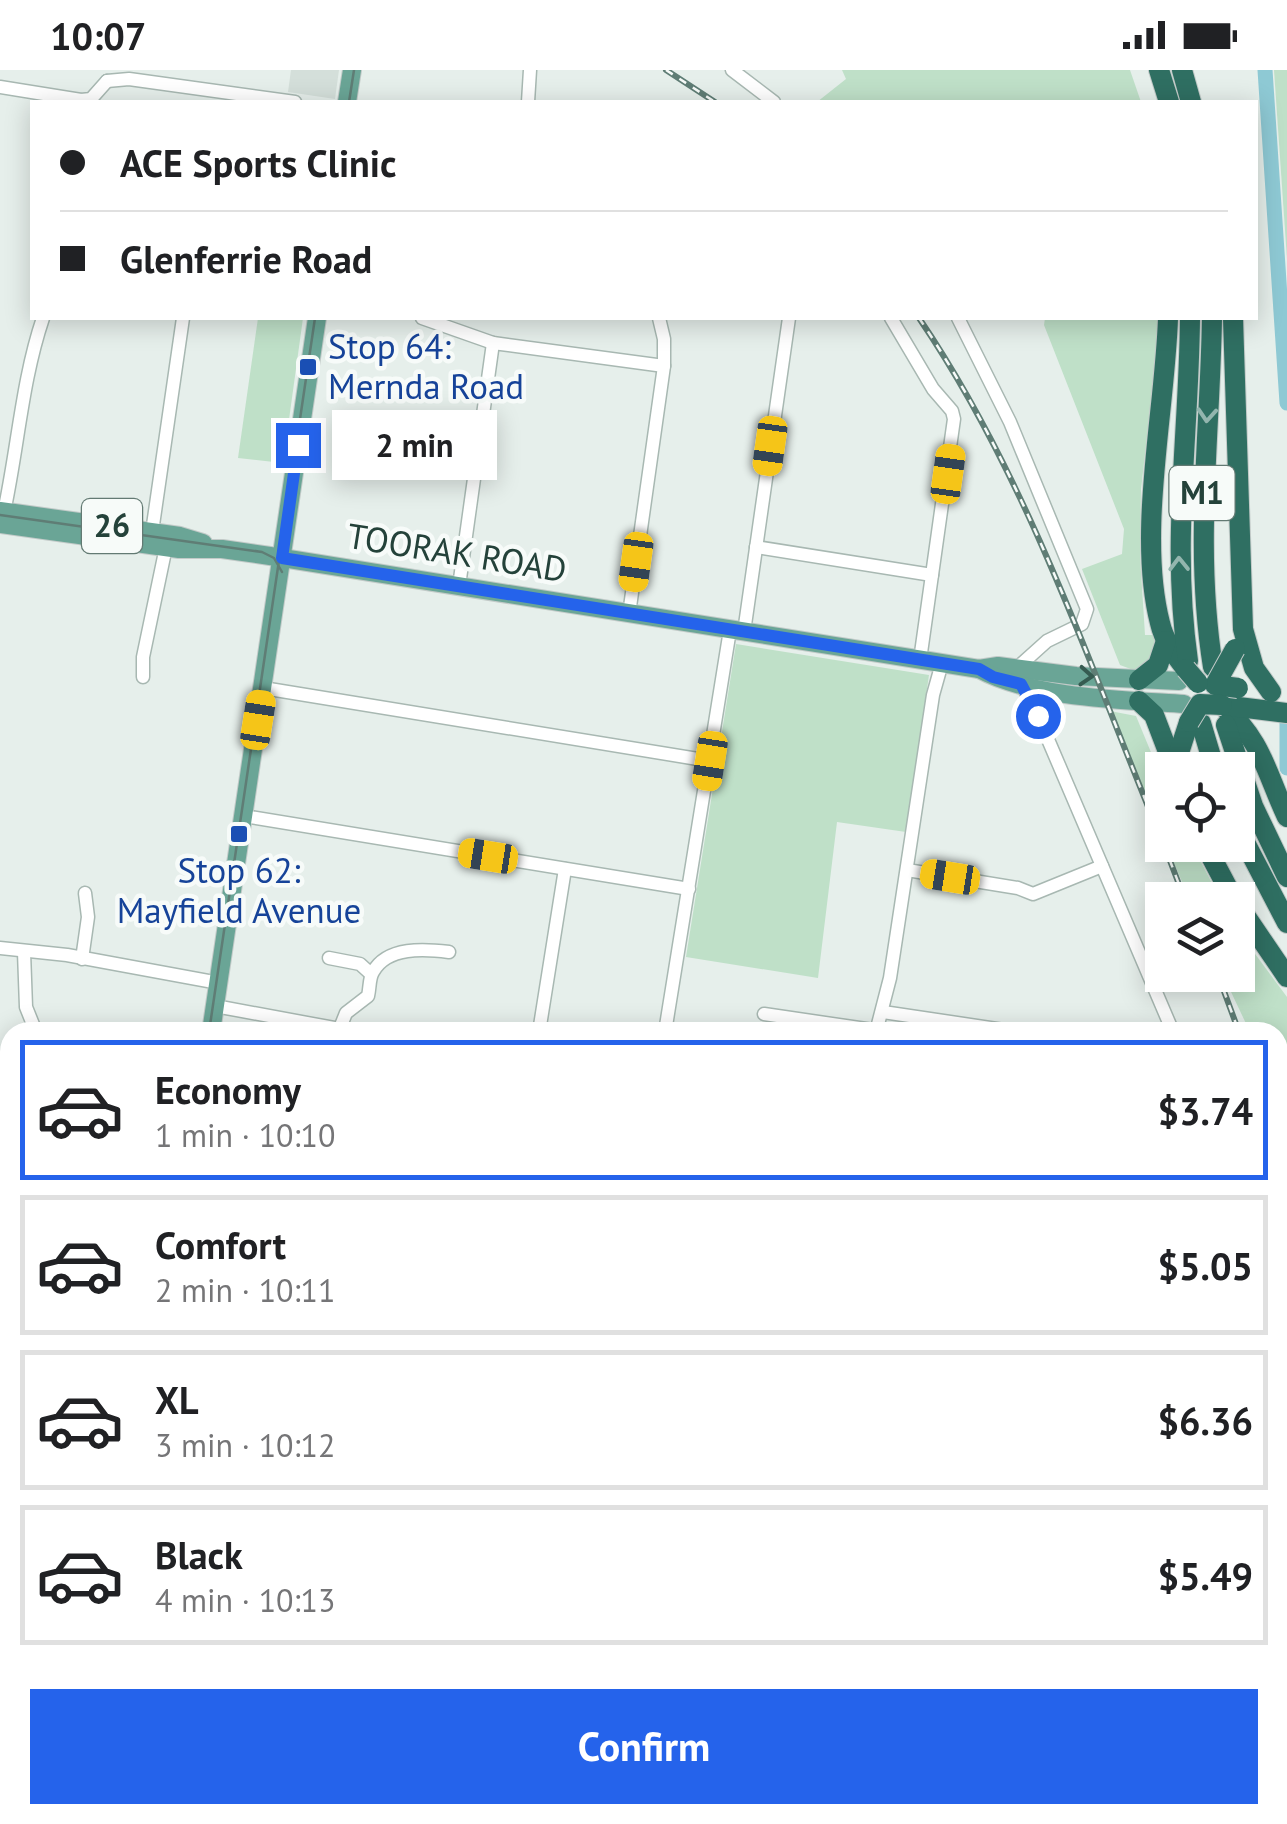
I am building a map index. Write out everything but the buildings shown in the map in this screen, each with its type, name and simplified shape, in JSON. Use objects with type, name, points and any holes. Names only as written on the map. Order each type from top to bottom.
[{"type":"highway","points":[[1158,70],[1167,100]]},
{"type":"highway","points":[[1182,70],[1190,100]]},
{"type":"highway","points":[[1168,320],[1152,530],[1160,626],[1203,699],[1244,726],[1261,751],[1287,817]]},
{"type":"highway","name":"M1","points":[[1176,652],[1178,525],[1190,320]]},
{"type":"highway","name":"M1","points":[[1212,320],[1202,527],[1203,699],[1212,752]]},
{"type":"highway","points":[[1233,320],[1243,644],[1258,676],[1279,694]]},
{"type":"highway","points":[[1181,752],[1203,699],[1243,644]]},
{"type":"highway","points":[[1168,752],[1154,714],[1139,690],[1161,661],[1176,652]]},
{"type":"highway","name":"TOORAK ROAD","points":[[1203,699],[1279,694]]},
{"type":"highway","name":"M1","points":[[1203,699],[1287,877]]},
{"type":"highway","name":"TOORAK ROAD","points":[[1203,699],[1287,714]]},
{"type":"highway","points":[[1261,751],[1270,727],[1287,714]]},
{"type":"highway","points":[[1255,861],[1287,922]]},
{"type":"highway","points":[[1255,931],[1287,977]]},
{"type":"main road","points":[[348,100],[352,70]]},
{"type":"main road","points":[[213,1022],[317,320]]},
{"type":"main road","name":"TOORAK ROAD","points":[[3,518],[152,532],[222,549]]},
{"type":"main road","name":"TOORAK ROAD","points":[[3,518],[166,548],[222,549],[979,669],[993,677],[1019,676],[1203,699]]},
{"type":"street","points":[[529,99],[533,70]]},
{"type":"street","points":[[732,70],[771,100]]},
{"type":"street","points":[[0,87],[85,99],[103,75],[280,100]]},
{"type":"street","points":[[3,518],[11,489],[28,366],[42,320]]},
{"type":"street","points":[[152,532],[183,320]]},
{"type":"street","points":[[428,320],[493,342],[664,366]]},
{"type":"street","points":[[630,614],[664,366],[659,320]]},
{"type":"street","points":[[667,1022],[710,761],[756,547],[789,320]]},
{"type":"street","points":[[882,1022],[909,871],[933,695],[932,575],[954,415],[933,389],[892,320]]},
{"type":"street","points":[[964,320],[1087,609],[1082,624],[1046,642],[1019,676],[1169,1022]]},
{"type":"street","points":[[459,586],[493,342]]},
{"type":"street","points":[[756,547],[932,575]]},
{"type":"street","points":[[143,677],[143,657],[166,548]]},
{"type":"street","points":[[1038,716],[1050,681],[1043,659],[1046,642]]},
{"type":"street","points":[[263,688],[710,761]]},
{"type":"street","points":[[244,816],[689,889]]},
{"type":"street","points":[[909,871],[1018,888],[1033,894],[1102,866]]},
{"type":"street","points":[[541,1022],[565,869]]},
{"type":"street","points":[[82,959],[88,918],[85,893]]},
{"type":"street","points":[[172,911],[229,917]]},
{"type":"street","points":[[0,948],[218,984]]},
{"type":"street","points":[[342,1022],[346,1013],[368,996],[371,974],[383,962],[418,948],[449,952]]},
{"type":"street","points":[[24,952],[26,1007],[32,1022]]},
{"type":"street","points":[[329,958],[360,964],[371,974]]},
{"type":"street","points":[[215,1006],[306,1022]]},
{"type":"street","points":[[886,1012],[952,1022]]},
{"type":"street","points":[[764,1014],[815,1022]]},
{"type":"shaded area","points":[[291,70],[339,70],[335,99],[288,92]]},
{"type":"green space","points":[[842,70],[1130,70],[1140,100],[820,100],[846,79]]},
{"type":"green space","points":[[1274,70],[1287,70],[1287,259]]},
{"type":"green space","points":[[258,320],[303,320],[283,463],[238,458]]},
{"type":"green space","points":[[1045,320],[1160,320],[1141,490],[1140,556],[1145,635],[1156,635],[1157,654],[1136,671],[1120,665],[1082,569],[1122,554],[1124,529]]},
{"type":"green space","points":[[736,644],[929,675],[906,832],[837,822],[818,978],[686,957]]},
{"type":"green space","points":[[1110,711],[1136,716],[1151,752],[1145,752],[1145,796]]},
{"type":"green space","points":[[1173,862],[1201,862],[1212,882],[1182,882]]},
{"type":"green space","points":[[1255,954],[1287,997],[1287,1022],[1245,1022],[1231,992],[1255,992]]},
{"type":"waterway","points":[[1265,70],[1287,403]]},
{"type":"waterway","points":[[1287,714],[1287,768]]},
{"type":"tram line","points":[[349,100],[354,70]]},
{"type":"tram line","points":[[210,1022],[315,320]]},
{"type":"tram line","points":[[0,515],[262,552],[274,558],[282,572]]},
{"type":"railway","points":[[666,70],[712,100]]},
{"type":"railway","points":[[920,320],[992,442],[1024,507],[1145,798]]},
{"type":"railway","points":[[1170,862],[1178,882]]},
{"type":"railway","points":[[1224,992],[1235,1022]]},
{"type":"place","name":"Stop 64: Mernda Road","points":[[308,367]]},
{"type":"place","name":"Stop 62: Mayfield Avenue","points":[[239,834]]},
{"type":"route","points":[[298,445],[282,558],[979,669],[1021,684],[1038,716]]}]
